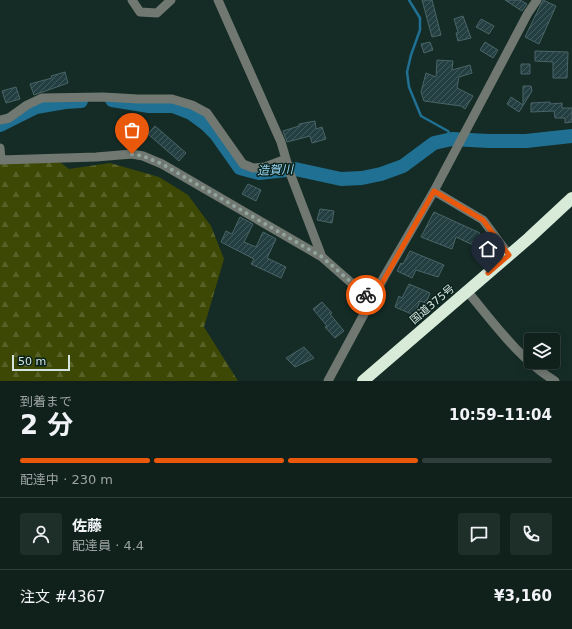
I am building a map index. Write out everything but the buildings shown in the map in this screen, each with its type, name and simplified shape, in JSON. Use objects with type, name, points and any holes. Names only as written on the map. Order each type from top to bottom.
[{"type":"highway","name":"国道375号","points":[[363,381],[509,255],[572,198]]},
{"type":"street","points":[[132,0],[140,12],[157,13],[171,0]]},
{"type":"street","points":[[218,0],[281,142],[288,166],[322,257]]},
{"type":"street","points":[[328,381],[434,191],[528,13],[537,0]]},
{"type":"street","points":[[0,120],[9,118],[27,105],[42,98],[103,97],[172,99],[192,105],[207,113],[243,164],[254,168],[288,166]]},
{"type":"street","points":[[0,148],[0,160],[96,157],[132,154],[143,156],[162,164],[322,257],[364,294],[373,299]]},
{"type":"street","points":[[434,191],[483,220],[509,255]]},
{"type":"street","points":[[467,291],[504,336],[526,359],[554,381]]},
{"type":"green space","points":[[53,157],[69,169],[110,163],[159,177],[188,195],[211,226],[224,259],[204,327],[238,381],[0,381],[0,160]]},
{"type":"waterway","points":[[409,0],[420,18],[420,30],[411,55],[407,72],[409,87],[421,116],[448,131],[452,139]]},
{"type":"waterway","name":"造賀川","points":[[112,100],[149,106],[173,106],[191,113],[206,124],[216,134],[240,168],[259,173],[295,169],[341,179],[362,178],[381,174],[403,166],[434,143],[452,139],[526,141],[572,136]]},
{"type":"waterway","name":"造賀川","points":[[0,125],[36,107],[81,101]]},
{"type":"way so far","points":[[132,154],[143,156],[162,164],[322,257],[366,295]]},
{"type":"route","points":[[366,295],[373,299],[384,277],[434,191],[483,220],[509,255],[488,273]]}]
